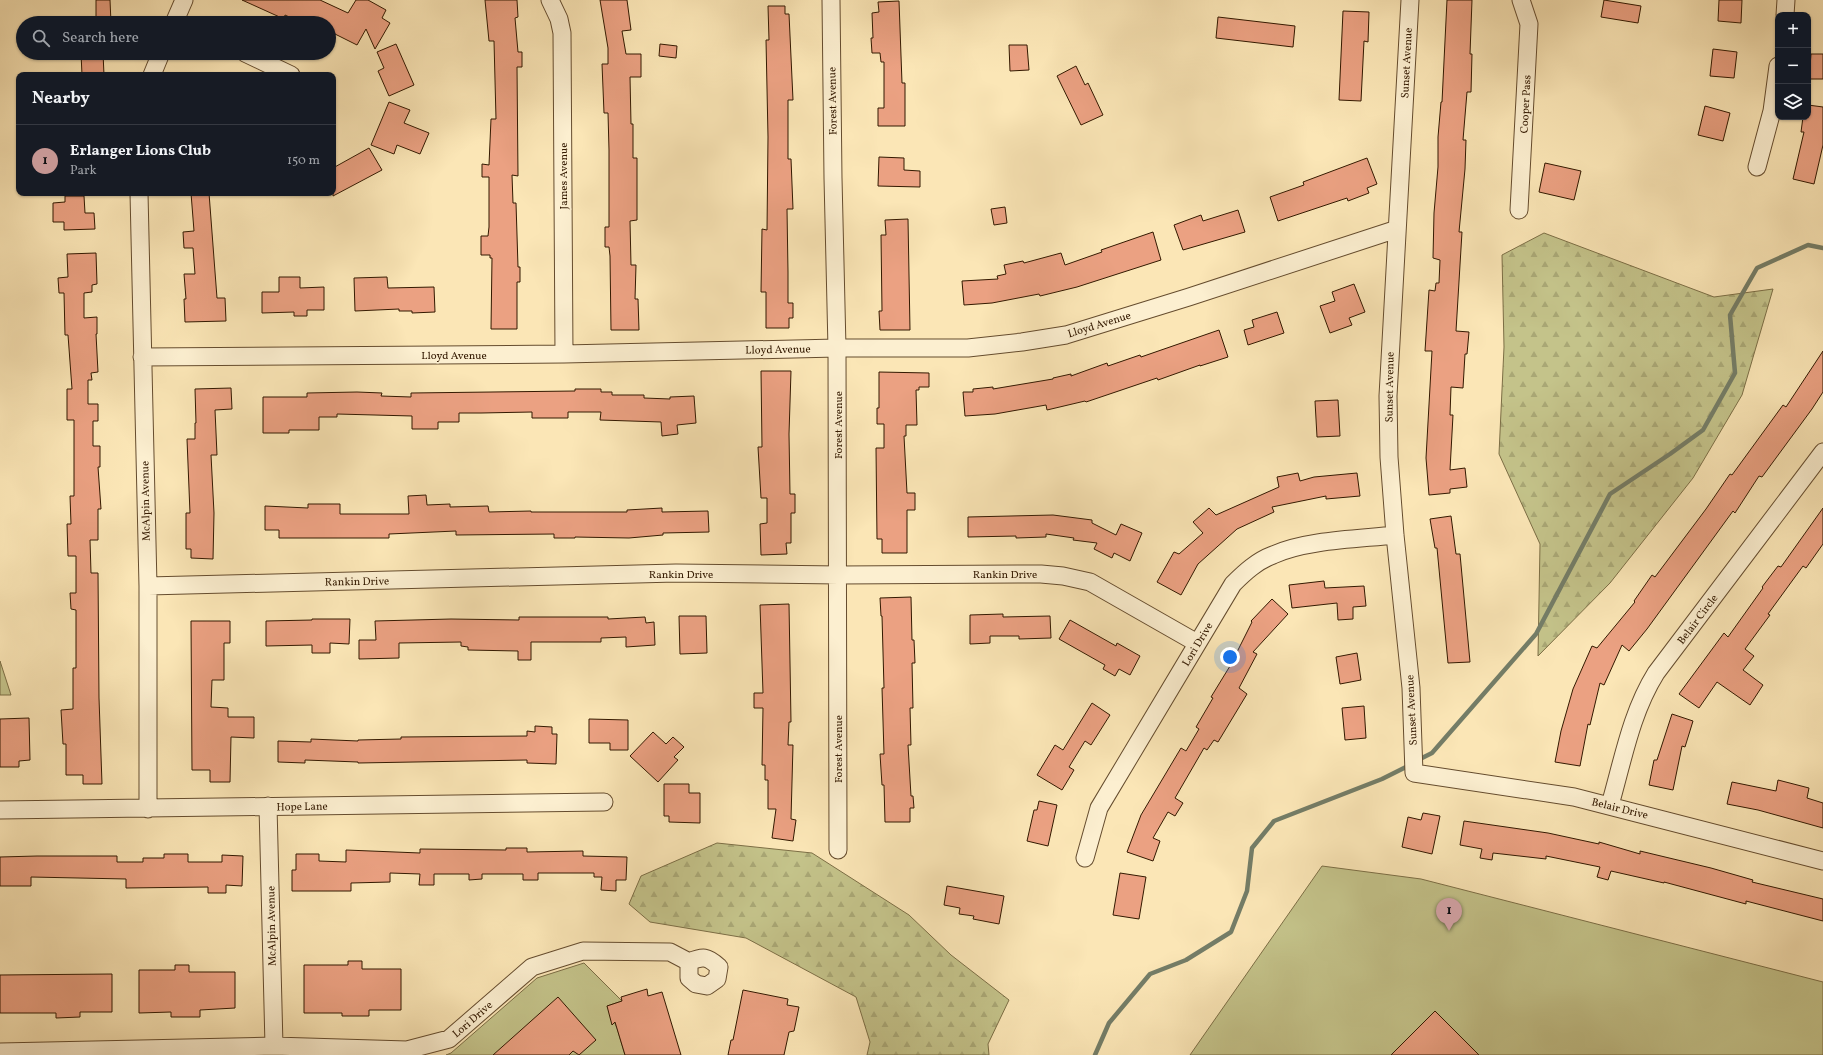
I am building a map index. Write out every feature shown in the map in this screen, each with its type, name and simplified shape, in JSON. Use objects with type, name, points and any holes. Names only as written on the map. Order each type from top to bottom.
[{"type":"street","points":[[179,16],[184,0]]},
{"type":"street","name":"James Avenue","points":[[550,0],[559,18],[562,33],[564,354]]},
{"type":"street","name":"Forest Avenue","points":[[831,0],[839,576],[838,850]]},
{"type":"street","name":"Sunset Avenue","points":[[1410,0],[1388,396],[1389,457],[1395,535],[1411,688],[1414,773]]},
{"type":"street","name":"Cooper Pass","points":[[1520,210],[1529,24],[1521,0]]},
{"type":"street","points":[[1784,12],[1786,0]]},
{"type":"street","points":[[153,72],[157,60]]},
{"type":"street","points":[[259,60],[285,72]]},
{"type":"street","points":[[1757,167],[1772,111],[1776,84]]},
{"type":"street","name":"McAlpin Avenue","points":[[139,196],[148,586],[148,808]]},
{"type":"street","name":"Lloyd Avenue","points":[[142,357],[564,354],[837,348],[968,348],[1066,335],[1397,229]]},
{"type":"street","name":"Belair Circle","points":[[1610,805],[1638,707],[1645,691],[1656,673],[1823,452]]},
{"type":"street","name":"Lori Drive","points":[[1085,858],[1099,808],[1233,584],[1245,572],[1274,554],[1302,546],[1395,535]]},
{"type":"street","name":"Rankin Drive","points":[[148,586],[676,573],[839,576],[1041,574],[1063,576],[1090,582],[1197,643]]},
{"type":"street","name":"Belair Drive","points":[[1414,773],[1574,797],[1610,805],[1823,861]]},
{"type":"street","name":"Hope Lane","points":[[0,810],[604,802]]},
{"type":"street","name":"McAlpin Avenue","points":[[268,806],[274,1046]]},
{"type":"street","name":"Lori Drive","points":[[0,1052],[274,1046],[407,1050],[449,1038],[532,967],[583,951],[670,952],[689,962]]},
{"type":"green space","points":[[1544,233],[1714,297],[1773,289],[1742,395],[1693,478],[1610,583],[1538,656],[1540,544],[1499,454],[1504,347],[1502,255]]},
{"type":"green space","points":[[0,661],[11,695],[0,695]]},
{"type":"green space","points":[[717,843],[812,853],[909,915],[951,955],[1009,1000],[988,1044],[989,1055],[867,1055],[870,1042],[856,997],[746,938],[650,922],[629,904],[641,876]]},
{"type":"green space","points":[[1322,866],[1421,879],[1823,982],[1823,1055],[1190,1055]]},
{"type":"green space","points":[[584,963],[622,1001],[607,1006],[617,1028],[625,1055],[446,1055],[451,1053],[537,978]]},
{"type":"building","points":[[96,0],[110,0],[111,16],[96,16]]},
{"type":"building","points":[[242,0],[320,0],[348,13],[356,0],[368,0],[386,10],[382,18],[390,23],[375,49],[366,29],[357,45],[336,34],[336,16],[277,16]]},
{"type":"building","points":[[485,0],[517,0],[518,17],[515,18],[518,52],[522,52],[522,67],[517,67],[518,176],[512,175],[513,203],[516,203],[518,267],[520,267],[520,282],[517,282],[517,329],[491,329],[492,258],[490,258],[490,255],[481,255],[481,236],[488,236],[489,227],[489,177],[482,177],[482,164],[489,165],[491,119],[496,119],[494,41],[489,41]]},
{"type":"building","points":[[600,0],[627,0],[631,30],[622,31],[626,54],[641,54],[641,77],[630,77],[631,124],[633,124],[633,158],[637,158],[637,220],[630,221],[631,265],[636,265],[635,299],[638,299],[639,330],[611,330],[610,256],[609,247],[605,247],[605,227],[609,227],[608,113],[604,113],[602,64],[608,64],[608,48]]},
{"type":"building","points":[[1447,0],[1472,0],[1470,54],[1472,54],[1471,92],[1467,92],[1463,140],[1466,140],[1465,169],[1459,232],[1462,232],[1456,331],[1469,332],[1467,354],[1465,354],[1463,388],[1451,387],[1450,415],[1453,415],[1450,470],[1465,468],[1467,487],[1450,489],[1450,493],[1429,495],[1426,458],[1432,351],[1425,351],[1429,290],[1435,291],[1436,283],[1439,283],[1440,260],[1433,258],[1434,213],[1438,167],[1438,137],[1442,102]]},
{"type":"building","points":[[1604,0],[1641,6],[1638,23],[1601,17]]},
{"type":"building","points":[[1719,0],[1742,0],[1741,23],[1718,21]]},
{"type":"building","points":[[899,1],[902,83],[905,83],[905,126],[878,126],[878,108],[884,108],[884,62],[881,62],[880,53],[872,53],[872,13],[879,12],[878,2]]},
{"type":"building","points":[[768,6],[785,6],[785,14],[789,14],[793,100],[788,100],[788,159],[791,159],[793,209],[787,209],[788,303],[793,303],[793,318],[789,318],[789,328],[766,328],[766,292],[761,292],[762,229],[767,230],[768,137],[766,40],[769,40]]},
{"type":"building","points":[[1343,11],[1369,12],[1368,42],[1364,41],[1361,101],[1339,100]]},
{"type":"building","points":[[1218,17],[1295,26],[1293,47],[1216,38]]},
{"type":"building","points":[[396,44],[414,85],[389,96],[378,71],[384,68],[377,52]]},
{"type":"building","points":[[660,44],[677,46],[676,58],[659,56]]},
{"type":"building","points":[[1009,45],[1027,45],[1029,70],[1010,71]]},
{"type":"building","points":[[1713,49],[1737,52],[1734,78],[1710,76]]},
{"type":"building","points":[[1811,54],[1823,54],[1823,79],[1811,79]]},
{"type":"building","points":[[81,60],[103,60],[104,72],[82,72]]},
{"type":"building","points":[[1076,66],[1085,85],[1088,83],[1103,115],[1081,125],[1057,76]]},
{"type":"building","points":[[389,102],[410,110],[404,123],[429,133],[420,154],[397,145],[394,154],[371,145]]},
{"type":"building","points":[[1811,105],[1823,107],[1823,145],[1814,184],[1793,179],[1804,132],[1801,132],[1803,120],[1811,120]]},
{"type":"building","points":[[1705,106],[1730,113],[1723,141],[1698,135]]},
{"type":"building","points":[[369,148],[382,170],[336,194],[336,166]]},
{"type":"building","points":[[879,157],[904,158],[904,170],[920,171],[920,187],[878,186]]},
{"type":"building","points":[[1367,158],[1377,184],[1367,188],[1369,193],[1348,201],[1347,198],[1278,221],[1270,197],[1304,185],[1303,182]]},
{"type":"building","points":[[1545,163],[1581,171],[1574,200],[1539,192]]},
{"type":"building","points":[[65,196],[84,196],[85,213],[94,213],[95,229],[64,230],[64,222],[53,222],[53,203],[65,202]]},
{"type":"building","points":[[191,196],[209,196],[217,298],[225,298],[226,321],[185,322],[184,299],[186,299],[184,274],[195,274],[193,248],[184,248],[183,232],[194,231]]},
{"type":"building","points":[[1005,207],[1007,223],[994,225],[991,209]]},
{"type":"building","points":[[1238,210],[1245,232],[1183,250],[1174,225],[1201,215],[1203,221]]},
{"type":"building","points":[[908,219],[910,330],[880,330],[879,311],[882,311],[881,235],[886,235],[885,220]]},
{"type":"building","points":[[1153,232],[1161,260],[1077,287],[1040,296],[1039,294],[992,303],[964,305],[962,281],[998,279],[997,276],[1006,274],[1004,265],[1023,261],[1024,263],[1061,253],[1065,265],[1102,252],[1101,250]]},
{"type":"building","points":[[96,253],[97,284],[92,285],[92,292],[84,293],[84,318],[97,317],[96,334],[98,372],[91,373],[92,380],[88,380],[88,404],[98,404],[98,421],[93,421],[93,446],[100,446],[100,467],[98,467],[101,509],[98,509],[98,540],[90,540],[91,573],[98,573],[99,698],[102,784],[83,784],[83,775],[66,775],[66,744],[63,744],[61,710],[73,709],[73,668],[76,668],[76,610],[71,609],[70,593],[76,593],[76,556],[68,556],[67,524],[71,524],[70,496],[74,496],[74,420],[67,420],[67,389],[72,389],[68,335],[65,335],[64,293],[59,293],[58,278],[68,277],[67,254]]},
{"type":"building","points":[[279,277],[300,277],[300,288],[324,287],[324,310],[307,310],[307,316],[294,316],[294,312],[262,313],[262,292],[279,292]]},
{"type":"building","points":[[387,277],[388,288],[434,287],[435,312],[412,313],[412,311],[399,311],[399,309],[355,311],[354,278]]},
{"type":"building","points":[[1354,284],[1365,312],[1349,318],[1352,325],[1330,333],[1320,306],[1335,301],[1332,292]]},
{"type":"building","points":[[1277,312],[1284,333],[1248,345],[1244,330],[1254,327],[1252,320]]},
{"type":"building","points":[[1219,330],[1228,357],[1158,380],[1157,378],[1086,402],[1047,410],[1046,405],[995,414],[965,416],[963,392],[973,392],[973,389],[993,387],[993,389],[1053,379],[1071,374],[1071,376],[1107,363],[1108,366],[1140,355],[1141,357]]},
{"type":"building","points":[[1823,351],[1823,392],[1812,409],[1762,477],[1759,476],[1735,513],[1733,511],[1647,629],[1629,651],[1622,645],[1604,685],[1600,683],[1590,725],[1588,724],[1580,766],[1555,762],[1561,731],[1573,689],[1592,646],[1597,648],[1635,602],[1634,601],[1652,575],[1655,577],[1706,509],[1730,474],[1732,475],[1783,405],[1786,407]]},
{"type":"building","points":[[761,371],[791,371],[789,434],[790,494],[795,494],[795,513],[791,513],[791,543],[786,543],[787,554],[761,555],[760,524],[767,523],[767,498],[761,498],[758,447],[762,447]]},
{"type":"building","points":[[879,372],[929,373],[929,387],[919,387],[919,390],[916,390],[917,425],[906,425],[906,436],[904,436],[907,493],[915,493],[915,510],[907,510],[907,553],[882,553],[882,539],[877,539],[876,448],[884,448],[884,424],[877,424],[877,408],[879,408]]},
{"type":"building","points":[[231,388],[232,409],[215,410],[217,455],[211,455],[214,513],[213,559],[191,558],[191,549],[186,549],[186,513],[190,513],[187,439],[195,439],[195,389]]},
{"type":"building","points":[[575,389],[601,389],[601,392],[612,392],[612,395],[644,395],[644,398],[670,399],[670,397],[694,396],[696,423],[677,425],[678,434],[662,436],[661,422],[600,420],[601,412],[568,412],[568,418],[532,418],[532,412],[459,413],[459,422],[438,422],[438,429],[412,429],[412,416],[337,414],[337,417],[319,417],[319,430],[289,430],[289,433],[263,433],[263,397],[307,397],[307,393],[357,392],[382,393],[381,396],[411,397],[411,393],[575,391]]},
{"type":"building","points":[[1338,400],[1340,436],[1317,437],[1315,401]]},
{"type":"building","points":[[1298,473],[1300,481],[1314,477],[1357,473],[1360,496],[1326,499],[1326,496],[1272,507],[1274,512],[1237,529],[1198,564],[1181,595],[1157,582],[1174,552],[1179,554],[1203,533],[1193,522],[1209,508],[1216,515],[1279,487],[1277,477]]},
{"type":"building","points":[[426,495],[427,505],[450,504],[450,507],[488,506],[489,512],[627,512],[627,510],[662,508],[662,512],[708,511],[709,532],[663,533],[663,535],[629,538],[554,538],[554,534],[456,535],[456,531],[389,534],[389,538],[279,538],[279,530],[265,530],[265,506],[308,508],[308,504],[340,504],[340,514],[409,514],[408,496]]},
{"type":"building","points":[[1823,508],[1823,544],[1806,568],[1803,566],[1745,649],[1754,656],[1743,670],[1763,685],[1750,705],[1717,682],[1699,708],[1679,694],[1724,633],[1728,637],[1763,588],[1762,587],[1778,566],[1781,567]]},
{"type":"building","points":[[1053,515],[1092,520],[1092,523],[1116,535],[1121,524],[1142,533],[1130,561],[1114,553],[1112,558],[1094,549],[1097,543],[1073,540],[1074,538],[1046,534],[1046,537],[968,537],[968,517]]},
{"type":"building","points":[[1451,516],[1456,554],[1460,554],[1470,662],[1448,663],[1437,548],[1435,548],[1430,519]]},
{"type":"building","points":[[1324,581],[1325,588],[1364,586],[1366,606],[1353,607],[1353,619],[1338,620],[1337,603],[1292,608],[1289,585]]},
{"type":"building","points":[[911,597],[912,640],[914,640],[915,663],[912,663],[913,708],[910,708],[911,745],[908,745],[911,796],[913,796],[914,808],[910,808],[910,822],[885,822],[884,785],[882,785],[880,754],[884,754],[882,688],[884,688],[880,598]]},
{"type":"building","points":[[1272,599],[1288,614],[1253,652],[1257,654],[1239,688],[1247,694],[1218,742],[1214,740],[1207,750],[1204,748],[1175,798],[1183,803],[1175,816],[1168,812],[1153,838],[1160,841],[1153,861],[1127,852],[1141,815],[1181,748],[1186,751],[1199,729],[1196,727],[1213,698],[1211,697],[1230,666],[1252,622],[1251,621]]},
{"type":"building","points":[[789,604],[791,722],[789,722],[788,745],[793,745],[791,819],[796,820],[793,841],[772,838],[776,809],[768,809],[768,780],[765,780],[765,765],[762,765],[763,708],[754,708],[754,693],[763,693],[760,605]]},
{"type":"building","points":[[1003,614],[1003,617],[1050,616],[1051,638],[1019,639],[1019,636],[990,636],[990,643],[970,644],[970,615]]},
{"type":"building","points":[[679,616],[706,616],[707,653],[680,654]]},
{"type":"building","points":[[519,617],[608,617],[608,619],[645,617],[646,623],[654,622],[655,645],[626,647],[626,637],[601,638],[601,642],[531,642],[531,660],[518,660],[518,651],[468,650],[468,647],[461,646],[461,642],[399,643],[399,658],[359,659],[359,640],[376,640],[375,621],[451,619],[519,620]]},
{"type":"building","points":[[350,619],[349,644],[330,643],[330,653],[312,653],[312,645],[266,646],[266,621]]},
{"type":"building","points":[[1070,620],[1116,646],[1117,643],[1140,656],[1130,675],[1119,669],[1115,676],[1103,669],[1105,665],[1059,639]]},
{"type":"building","points":[[191,621],[230,621],[230,643],[224,643],[224,680],[212,680],[211,707],[228,708],[228,717],[254,717],[254,738],[231,737],[230,782],[210,782],[210,770],[192,770]]},
{"type":"building","points":[[1357,653],[1361,680],[1340,684],[1336,657]]},
{"type":"building","points":[[1092,703],[1110,715],[1091,745],[1085,741],[1069,767],[1074,770],[1062,790],[1037,775],[1055,745],[1063,750]]},
{"type":"building","points":[[1364,706],[1366,738],[1345,740],[1342,708]]},
{"type":"building","points":[[1672,714],[1693,721],[1685,747],[1682,746],[1673,790],[1649,785],[1654,760],[1657,760]]},
{"type":"building","points":[[29,718],[30,760],[19,761],[19,767],[0,767],[0,719]]},
{"type":"building","points":[[589,719],[628,720],[628,750],[610,750],[610,743],[589,743]]},
{"type":"building","points":[[535,726],[552,727],[552,734],[557,734],[556,764],[527,763],[527,760],[358,763],[305,760],[305,763],[278,762],[278,741],[311,742],[311,739],[358,741],[401,739],[401,737],[527,736],[527,731],[535,732]]},
{"type":"building","points":[[653,732],[666,744],[673,737],[684,747],[674,757],[678,760],[658,782],[630,756]]},
{"type":"building","points":[[1778,780],[1809,788],[1807,798],[1823,803],[1823,828],[1758,810],[1727,804],[1732,782],[1776,791]]},
{"type":"building","points":[[664,784],[689,784],[689,793],[700,793],[700,823],[669,822],[669,816],[664,816]]},
{"type":"building","points":[[1039,801],[1057,805],[1048,846],[1027,841],[1034,810],[1037,810]]},
{"type":"building","points":[[1423,813],[1440,816],[1432,854],[1402,847],[1408,817],[1421,820]]},
{"type":"building","points":[[1464,821],[1548,833],[1599,844],[1599,842],[1640,854],[1640,851],[1711,868],[1753,880],[1752,882],[1823,899],[1823,921],[1746,901],[1746,904],[1664,882],[1611,871],[1608,880],[1597,877],[1600,867],[1546,856],[1546,859],[1493,853],[1492,860],[1480,858],[1482,849],[1460,845]]},
{"type":"building","points":[[506,848],[527,848],[527,852],[583,851],[583,856],[627,857],[626,880],[616,880],[616,891],[601,890],[602,877],[594,877],[594,873],[538,873],[538,880],[523,880],[523,874],[482,874],[482,879],[469,880],[469,874],[434,874],[434,885],[419,885],[420,874],[390,873],[390,882],[351,883],[351,891],[292,891],[292,870],[296,870],[296,854],[319,854],[319,861],[346,862],[346,850],[420,853],[420,849],[506,850]]},
{"type":"building","points":[[164,854],[188,854],[188,862],[222,862],[222,855],[243,856],[242,886],[226,885],[226,893],[208,893],[208,887],[126,888],[126,879],[31,877],[31,886],[0,886],[0,857],[117,856],[117,862],[143,862],[143,858],[164,858]]},
{"type":"building","points":[[1120,873],[1146,877],[1139,919],[1113,915]]},
{"type":"building","points":[[947,886],[1004,896],[999,924],[973,919],[974,916],[959,914],[960,908],[944,905]]},
{"type":"building","points":[[348,961],[362,961],[362,969],[401,969],[401,1010],[369,1010],[369,1016],[342,1016],[342,1013],[304,1013],[304,965],[348,965]]},
{"type":"building","points":[[175,965],[189,965],[189,972],[235,972],[235,1008],[200,1010],[200,1017],[171,1017],[171,1012],[139,1013],[139,970],[175,970]]},
{"type":"building","points":[[112,974],[112,1012],[80,1012],[80,1017],[56,1018],[56,1013],[0,1013],[0,975]]},
{"type":"building","points":[[647,989],[648,996],[662,992],[681,1055],[625,1055],[615,1022],[612,1025],[607,1006],[622,1001],[621,997]]},
{"type":"building","points":[[743,990],[788,999],[787,1005],[799,1007],[794,1031],[789,1032],[784,1055],[728,1055],[731,1040],[733,1040]]},
{"type":"building","points":[[558,997],[596,1040],[579,1055],[573,1051],[569,1055],[493,1055]]},
{"type":"building","points":[[1435,1011],[1479,1055],[1391,1055]]},
{"type":"waterway","points":[[1418,760],[1432,753],[1536,634],[1610,494],[1703,430],[1735,373],[1730,315],[1757,268],[1808,245],[1823,248]]},
{"type":"waterway","points":[[1095,1055],[1109,1023],[1150,974],[1186,960],[1231,932],[1247,891],[1252,848],[1274,821],[1382,779],[1410,765]]},
{"type":"place","name":"Erlanger Lions Club","points":[[1449,931]]}]
